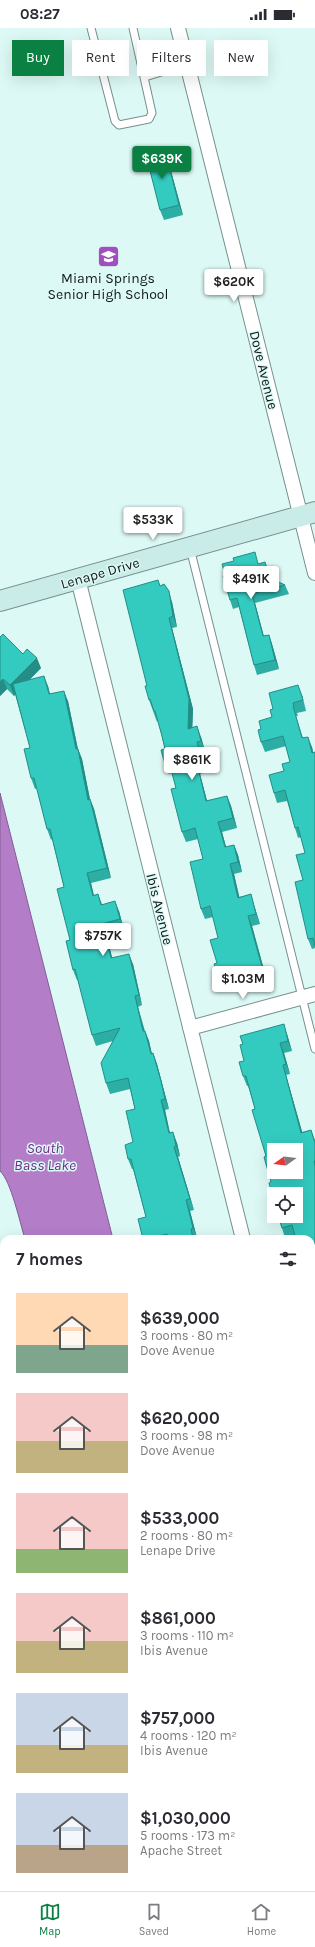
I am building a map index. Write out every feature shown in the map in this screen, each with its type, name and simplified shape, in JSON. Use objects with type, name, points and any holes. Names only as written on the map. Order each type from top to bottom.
[{"type":"street","name":"Dove Avenue","points":[[178,28],[181,40]]},
{"type":"street","name":"Dove Avenue","points":[[190,76],[308,514],[315,573]]},
{"type":"street","name":"Lenape Drive","points":[[0,601],[308,514]]},
{"type":"street","name":"Ibis Avenue","points":[[78,579],[241,1235]]},
{"type":"street","points":[[190,1028],[309,996]]},
{"type":"lane","points":[[91,28],[115,122],[119,125],[151,117],[152,113],[133,28]]},
{"type":"lane","points":[[190,548],[309,996],[315,1049]]},
{"type":"water","name":"South Bass Lake","points":[[0,793],[112,1235],[24,1235],[8,1184],[0,1171]]},
{"type":"building","points":[[165,150],[179,205],[160,210],[146,155]]},
{"type":"building","points":[[255,552],[258,564],[265,562],[270,578],[285,585],[252,594],[263,636],[269,635],[275,660],[254,665],[237,598],[230,600],[223,576],[225,575],[222,564],[234,561],[233,558]]},
{"type":"building","points":[[158,580],[160,586],[164,584],[169,591],[173,616],[169,618],[189,699],[188,729],[197,726],[201,741],[197,742],[203,762],[197,764],[206,801],[227,796],[233,818],[218,822],[225,847],[234,845],[238,862],[230,864],[238,898],[251,894],[256,914],[248,916],[262,967],[219,979],[214,964],[217,963],[210,940],[218,938],[210,906],[201,909],[190,862],[203,859],[195,828],[182,832],[171,789],[176,788],[169,762],[165,764],[161,750],[165,749],[162,736],[155,711],[150,699],[149,700],[145,686],[147,686],[123,590]]},
{"type":"building","points":[[3,634],[23,654],[27,649],[37,658],[10,685],[3,679],[0,682],[0,637]]},
{"type":"building","points":[[44,676],[49,694],[64,691],[76,749],[78,749],[88,800],[90,799],[107,868],[87,873],[93,896],[98,894],[101,905],[115,901],[120,919],[102,924],[111,958],[129,954],[139,995],[135,996],[143,1031],[145,1031],[151,1054],[153,1053],[161,1081],[165,1099],[161,1100],[169,1133],[173,1132],[176,1146],[174,1147],[190,1199],[186,1200],[193,1228],[191,1229],[192,1235],[142,1235],[138,1219],[146,1217],[131,1159],[128,1159],[125,1145],[133,1142],[126,1111],[135,1109],[128,1078],[106,1083],[101,1063],[120,1028],[92,1035],[75,969],[73,970],[66,941],[70,940],[57,889],[64,887],[50,829],[47,829],[34,778],[31,778],[24,749],[30,748],[13,684]]},
{"type":"building","points":[[298,685],[303,700],[293,703],[293,706],[302,738],[308,737],[312,753],[315,752],[315,946],[313,938],[308,939],[295,882],[303,880],[296,855],[305,853],[298,827],[295,828],[285,790],[274,793],[269,775],[284,771],[282,764],[290,762],[283,736],[261,742],[258,730],[261,729],[259,721],[272,717],[270,710],[273,709],[269,693]]},
{"type":"building","points":[[284,1024],[288,1041],[280,1043],[286,1064],[283,1065],[301,1133],[311,1130],[315,1143],[315,1235],[295,1235],[292,1225],[282,1228],[280,1223],[303,1223],[303,1187],[270,1187],[269,1183],[271,1182],[270,1179],[303,1179],[303,1143],[267,1143],[267,1168],[264,1157],[266,1156],[252,1110],[255,1109],[246,1076],[243,1076],[239,1062],[244,1061],[240,1045],[243,1044],[240,1036]]},
{"type":"place","name":"Miami Springs Senior High School","points":[[108,256]]}]
